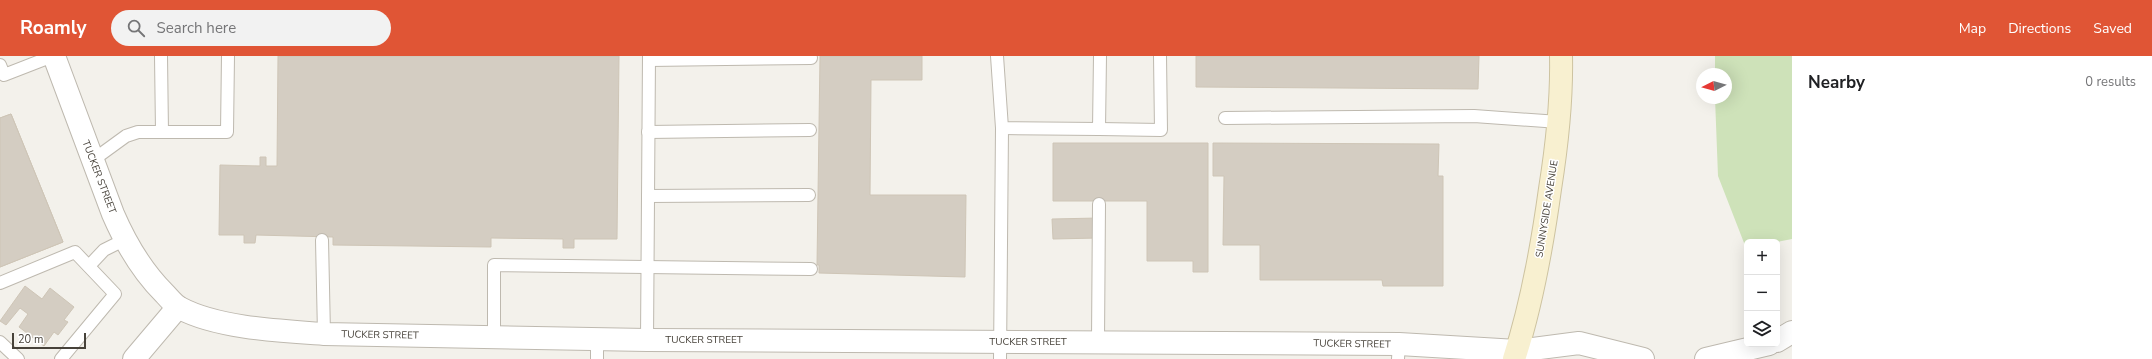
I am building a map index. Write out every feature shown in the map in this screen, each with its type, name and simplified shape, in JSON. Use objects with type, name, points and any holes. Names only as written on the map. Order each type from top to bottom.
[{"type":"street","name":"TUCKER STREET","points":[[54,56],[124,240],[147,275],[178,307],[195,315],[228,322],[279,331],[324,334],[494,337],[597,349],[647,340],[1000,350],[1098,342],[1519,356],[1579,343],[1643,359]]},
{"type":"street","name":"SUNNYSIDE AVENUE","points":[[1519,356],[1544,233],[1559,122],[1561,56]]},
{"type":"street","points":[[134,359],[178,307]]},
{"type":"street","points":[[1780,339],[1792,332]]},
{"type":"street","points":[[1706,359],[1756,347]]},
{"type":"lane","points":[[0,65],[4,75],[54,56]]},
{"type":"lane","points":[[161,56],[162,132]]},
{"type":"lane","points":[[93,160],[126,136],[138,132],[226,132],[228,56]]},
{"type":"lane","points":[[997,56],[1002,128],[1000,350]]},
{"type":"lane","points":[[1100,56],[1100,129]]},
{"type":"lane","points":[[1002,128],[1161,130],[1160,56]]},
{"type":"lane","points":[[647,340],[649,58],[811,58]]},
{"type":"lane","points":[[1225,118],[1474,116],[1559,122]]},
{"type":"lane","points":[[648,132],[810,130]]},
{"type":"lane","points":[[648,196],[809,195]]},
{"type":"lane","points":[[1098,342],[1099,204]]},
{"type":"lane","points":[[89,266],[104,250],[124,240]]},
{"type":"lane","points":[[322,240],[324,334]]},
{"type":"lane","points":[[0,283],[75,252],[115,294],[61,359]]},
{"type":"lane","points":[[494,337],[494,265],[812,269]]},
{"type":"lane","points":[[0,342],[18,359]]},
{"type":"green space","points":[[1715,56],[1792,56],[1792,239],[1780,241],[1780,239],[1744,239],[1744,243],[1718,176],[1715,104],[1732,104],[1732,68],[1715,68]]},
{"type":"building","points":[[278,56],[619,56],[617,239],[574,239],[574,248],[563,248],[563,239],[491,238],[491,247],[333,245],[333,237],[256,235],[255,243],[244,243],[244,235],[219,235],[220,165],[260,166],[260,157],[266,157],[266,166],[277,166]]},
{"type":"building","points":[[820,56],[922,56],[922,80],[871,80],[870,195],[966,195],[965,277],[819,273],[819,265],[817,265]]},
{"type":"building","points":[[1196,56],[1479,56],[1478,89],[1196,87]]},
{"type":"building","points":[[11,114],[63,242],[0,267],[0,118]]},
{"type":"building","points":[[11,114],[63,242],[0,267],[0,118]]},
{"type":"building","points":[[1053,143],[1208,143],[1208,272],[1193,272],[1193,261],[1147,261],[1147,201],[1053,201]]},
{"type":"building","points":[[1213,143],[1439,144],[1438,176],[1443,176],[1443,286],[1383,286],[1382,280],[1260,280],[1260,245],[1223,245],[1224,176],[1213,176]]},
{"type":"building","points":[[1098,218],[1098,238],[1053,239],[1052,219]]},
{"type":"building","points":[[25,286],[42,299],[50,288],[74,307],[64,320],[68,322],[58,335],[54,332],[44,346],[19,327],[28,314],[20,308],[6,325],[0,321]]}]
